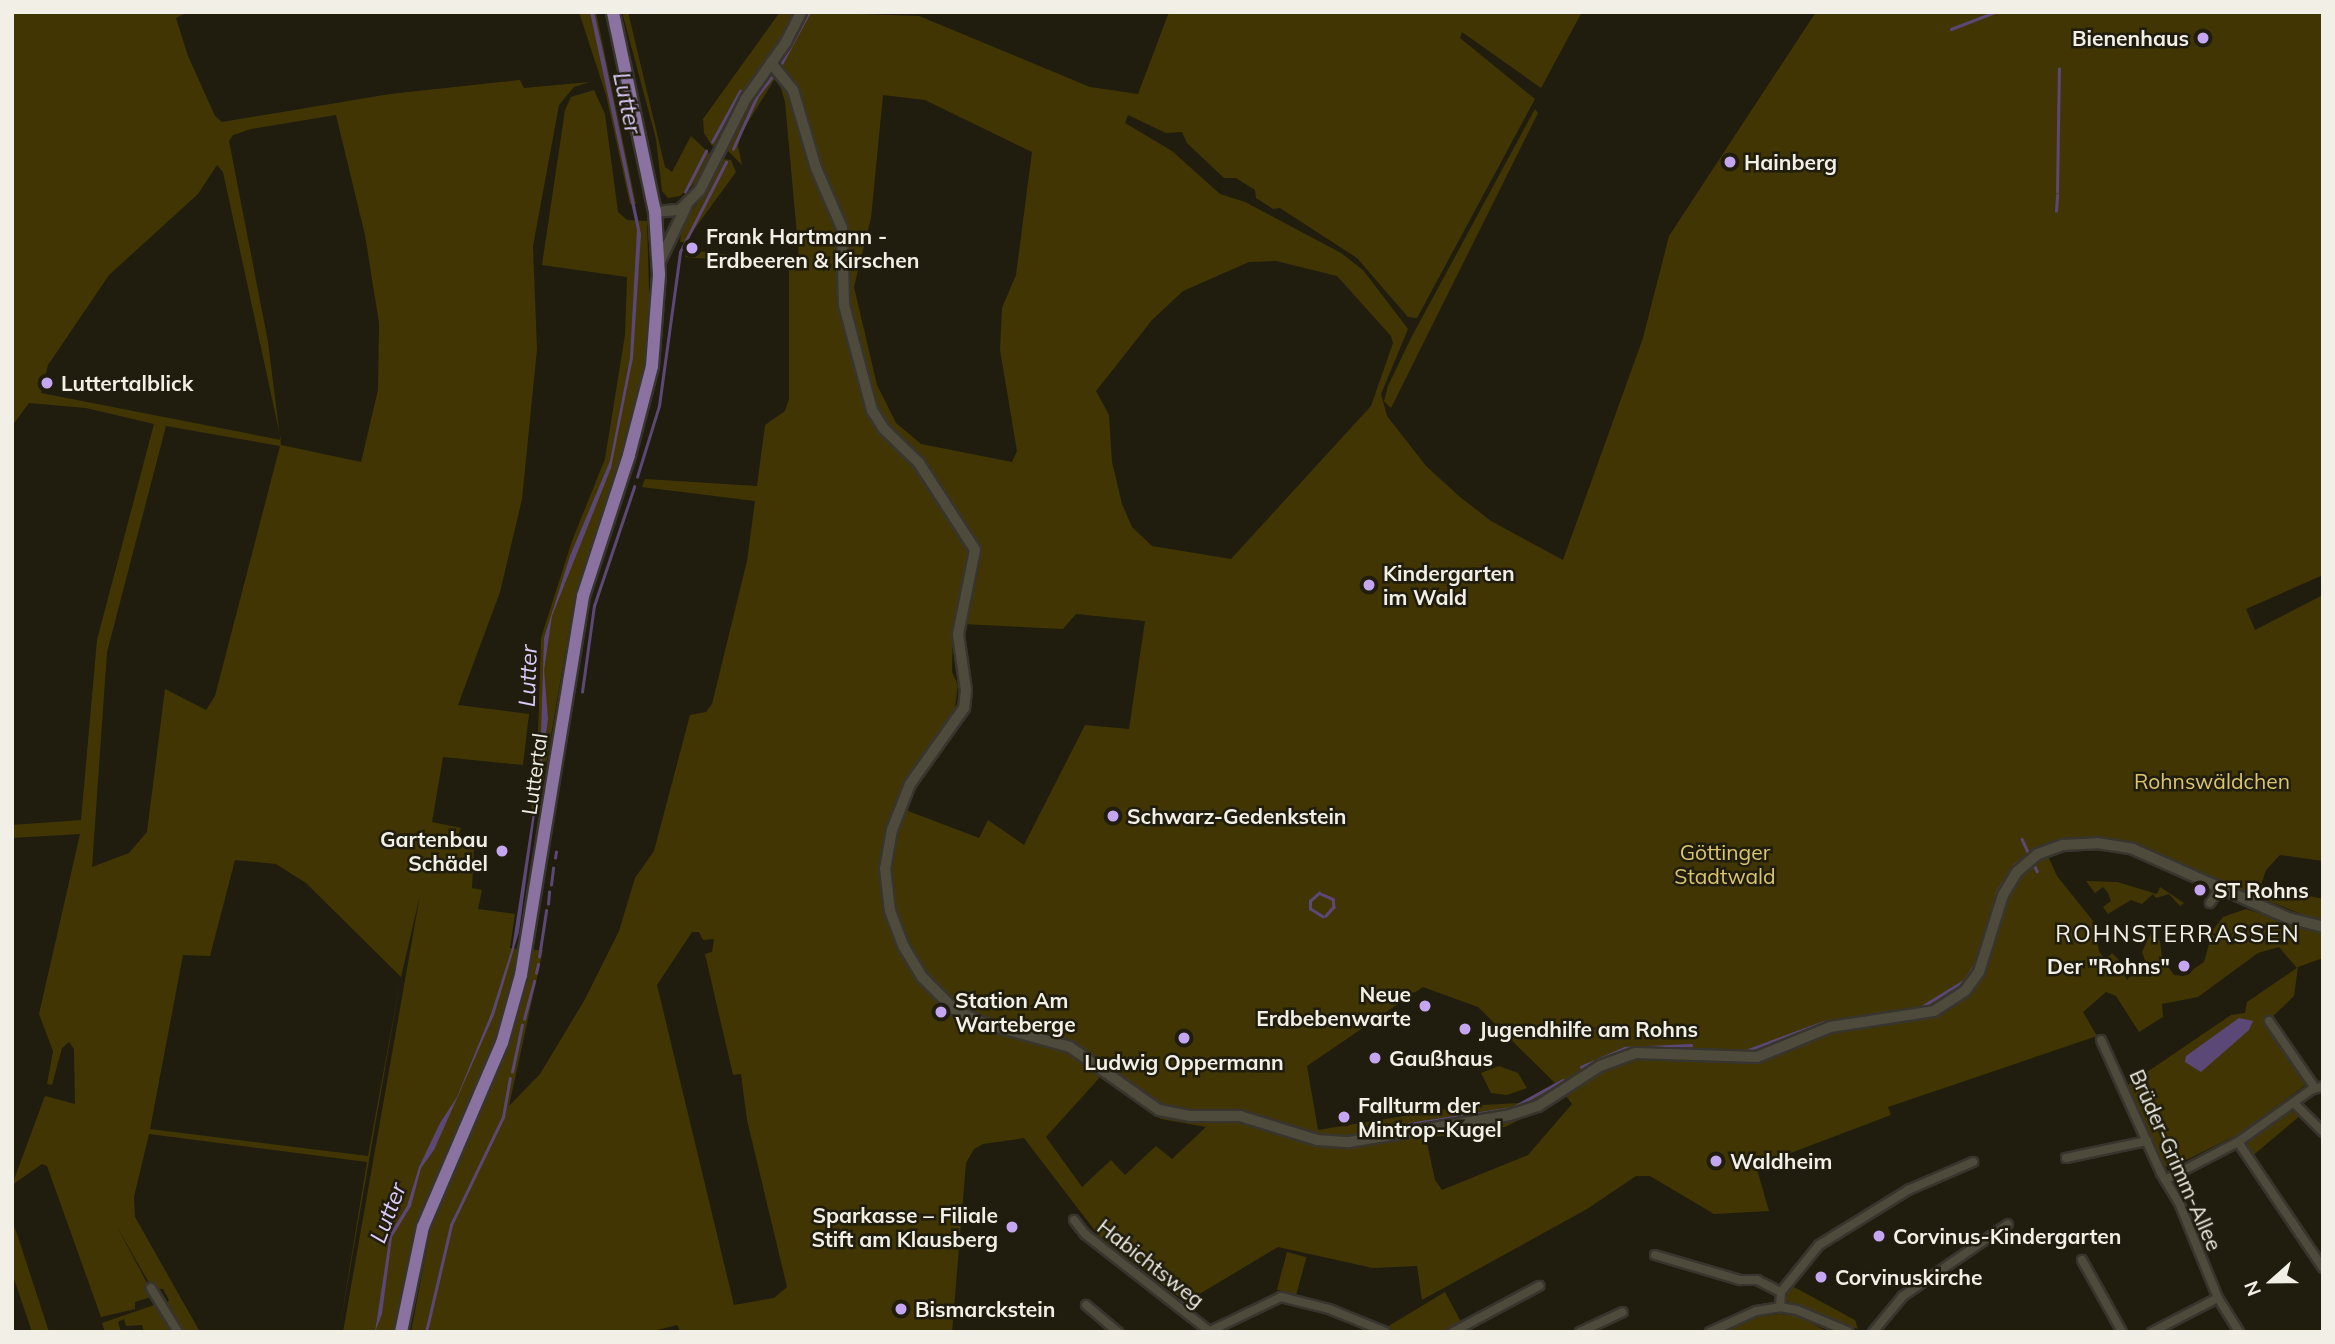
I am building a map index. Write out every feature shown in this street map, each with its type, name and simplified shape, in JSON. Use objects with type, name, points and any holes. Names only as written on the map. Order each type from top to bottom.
[{"type":"main road","name":"Luttertal","points":[[401,1332],[428,1215],[494,1063],[522,975],[583,596],[641,417],[652,366],[659,263],[655,212],[613,12]]},
{"type":"street","points":[[659,263],[689,203],[707,179],[745,100],[801,12]]},
{"type":"street","points":[[771,63],[788,79],[816,169],[842,228],[844,304],[872,410],[884,429],[919,463],[975,550],[974,569],[959,621],[966,690],[964,708],[910,784],[892,830],[885,868],[890,911],[904,947],[922,977],[955,1010],[983,1023],[1070,1047],[1159,1110],[1189,1116],[1240,1116],[1317,1140],[1349,1142],[1510,1115],[1538,1106],[1600,1066],[1636,1053],[1678,1051],[1740,1060],[1769,1053],[1830,1027],[1934,1011],[1965,991],[1979,972],[2003,895],[2017,872],[2033,858],[2056,847],[2089,843],[2124,847],[2221,886],[2288,918],[2323,927]]},
{"type":"street","points":[[655,212],[689,203]]},
{"type":"street","points":[[2210,903],[2221,886]]},
{"type":"street","points":[[2165,1180],[2238,1142],[2319,1087],[2269,1021]]},
{"type":"street","name":"Brüder-Grimm-Allee","points":[[2101,1040],[2165,1180],[2180,1205],[2218,1298],[2239,1332]]},
{"type":"street","points":[[2295,1104],[2323,1132]]},
{"type":"street","points":[[2066,1158],[2147,1141]]},
{"type":"street","points":[[2238,1142],[2323,1268]]},
{"type":"street","points":[[1780,1307],[1781,1292],[1800,1265],[1834,1234],[1908,1190],[1973,1162]]},
{"type":"street","name":"Habichtsweg","points":[[1074,1220],[1084,1234],[1208,1331]]},
{"type":"street","points":[[1873,1332],[1903,1296],[2008,1224]]},
{"type":"street","points":[[1655,1255],[1740,1280],[1757,1280],[1781,1292]]},
{"type":"street","points":[[2082,1260],[2122,1332]]},
{"type":"street","points":[[1453,1332],[1539,1286]]},
{"type":"street","points":[[150,1288],[178,1332]]},
{"type":"street","points":[[1208,1331],[1281,1297],[1329,1309],[1386,1332]]},
{"type":"street","points":[[2152,1332],[2218,1298]]},
{"type":"street","points":[[1086,1305],[1118,1332]]},
{"type":"street","points":[[1710,1332],[1756,1311],[1780,1307],[1797,1310],[1849,1332]]},
{"type":"street","points":[[1580,1332],[1623,1312]]},
{"type":"green space","points":[[12,12],[188,12],[176,18],[188,56],[215,116],[222,122],[390,94],[520,80],[524,88],[590,82],[574,87],[559,105],[533,246],[537,349],[522,499],[500,592],[458,705],[529,714],[523,765],[443,757],[432,822],[461,828],[454,844],[474,848],[472,888],[482,890],[478,909],[515,914],[510,948],[519,949],[494,1045],[417,1227],[393,1332],[343,1332],[420,895],[401,977],[339,1332],[367,1162],[149,1134],[134,1197],[135,1217],[200,1332],[179,1332],[164,1307],[169,1300],[163,1289],[152,1288],[116,1225],[154,1296],[135,1302],[135,1309],[101,1317],[47,1166],[42,1164],[12,1185],[45,1096],[75,1104],[74,1049],[69,1042],[62,1048],[52,1085],[47,1084],[53,1051],[39,1014],[80,834],[12,838],[12,825],[81,820],[97,640],[154,424],[86,408],[29,403],[12,426]],"holes":[[[336,115],[365,235],[379,323],[378,390],[361,462],[281,445],[280,440],[41,393],[48,365],[109,275],[198,194],[217,165],[223,172],[279,433],[268,342],[229,141],[233,135],[251,129]],[[166,426],[280,446],[215,696],[206,710],[165,689],[147,832],[129,853],[92,867],[107,652]],[[235,860],[276,864],[306,883],[401,977],[368,1156],[150,1129],[183,955],[210,956]]]},
{"type":"green space","points":[[579,12],[596,12],[636,204],[630,204],[606,95]]},
{"type":"green space","points":[[622,12],[628,12],[665,167],[672,172],[691,136],[712,156],[698,181],[680,196],[668,198],[662,191],[656,139]]},
{"type":"green space","points":[[780,12],[794,12],[794,17],[748,88],[718,145],[712,146],[704,133],[703,119]]},
{"type":"green space","name":"Göttinger Stadtwald","points":[[806,12],[919,16],[1090,87],[1138,94],[1169,12],[1582,12],[1541,88],[1462,32],[1460,38],[1535,99],[1417,318],[1408,317],[1357,258],[1280,208],[1273,209],[1256,198],[1255,190],[1236,178],[1224,178],[1187,143],[1182,132],[1166,133],[1128,115],[1125,123],[1172,151],[1220,194],[1245,202],[1341,253],[1363,270],[1408,329],[1381,394],[1387,416],[1426,466],[1460,497],[1491,521],[1563,560],[1643,338],[1669,236],[1816,12],[2323,12],[2323,575],[2246,609],[2255,630],[2323,595],[2323,861],[2280,855],[2266,870],[2261,885],[2323,899],[2323,923],[2119,840],[2080,839],[2044,847],[2057,876],[2093,921],[2099,951],[2105,960],[2112,953],[2118,959],[2127,980],[2133,973],[2151,977],[2142,952],[2151,933],[2160,941],[2162,958],[2174,975],[2183,976],[2204,962],[2213,930],[2223,917],[2246,909],[2323,934],[2323,958],[2298,967],[2294,996],[2267,1022],[2308,1083],[2241,1133],[2170,1168],[2163,1165],[2128,1085],[2231,1015],[2245,1013],[2247,1002],[2297,968],[2279,947],[2258,953],[2198,997],[2162,1004],[2163,1017],[2139,1032],[2116,996],[2106,992],[2083,1012],[2097,1036],[1888,1107],[1891,1115],[1756,1166],[1769,1211],[1714,1214],[1650,1176],[1636,1176],[1587,1209],[1422,1300],[1417,1266],[1373,1268],[1278,1247],[1186,1302],[1099,1236],[1024,1138],[983,1144],[974,1149],[966,1163],[952,1332],[681,1332],[677,1325],[649,1332],[411,1332],[431,1226],[509,1040],[529,950],[543,950],[509,1106],[540,1074],[584,1001],[619,931],[635,878],[654,851],[690,715],[706,712],[712,704],[747,561],[755,501],[642,487],[645,479],[757,486],[765,425],[785,411],[789,399],[789,266],[685,257],[687,250],[789,261],[799,257],[785,102],[779,82],[774,80],[742,132],[738,146],[742,165],[726,149],[750,99],[768,75],[776,74],[791,95],[810,171],[837,225],[840,307],[869,413],[924,477],[940,509],[970,546],[972,566],[953,624],[952,672],[958,685],[954,716],[964,718],[929,760],[907,803],[908,811],[979,838],[988,820],[1024,845],[1085,725],[1129,729],[1145,621],[1076,614],[1063,629],[963,624],[978,573],[979,547],[875,407],[848,304],[847,231],[817,158],[796,85],[782,65]],"holes":[[[883,95],[925,100],[1032,152],[1016,275],[1002,308],[1000,350],[1017,451],[1012,462],[921,444],[896,423],[877,385],[854,287],[871,218]],[[1276,261],[1337,276],[1391,336],[1393,343],[1371,406],[1231,559],[1152,546],[1132,527],[1122,504],[1112,462],[1109,415],[1096,391],[1152,320],[1183,291],[1249,262]],[[692,932],[699,932],[703,940],[714,939],[712,952],[705,954],[733,1075],[741,1074],[747,1120],[787,1287],[774,1298],[734,1305],[657,985]],[[1423,987],[1478,1007],[1555,1083],[1520,1103],[1465,1106],[1318,1130],[1307,1066]],[[1100,1077],[1161,1119],[1206,1127],[1172,1159],[1156,1146],[1125,1175],[1111,1160],[1082,1187],[1046,1137]],[[1566,1096],[1572,1104],[1528,1155],[1442,1190],[1435,1180],[1426,1138],[1505,1127]]]},
{"type":"green space","points":[[594,90],[605,114],[618,212],[627,220],[647,221],[650,325],[643,376],[627,440],[575,596],[538,811],[531,810],[537,768],[541,638],[572,541],[605,459],[625,335],[627,277],[542,265],[565,110],[571,97]]},
{"type":"green space","points":[[1535,109],[1538,113],[1391,408],[1384,401],[1388,386],[1411,338]]},
{"type":"green space","points":[[723,159],[731,160],[736,172],[685,242],[680,242],[682,222],[704,196]]},
{"type":"green space","points":[[2086,881],[2117,882],[2157,894],[2160,887],[2184,903],[2180,906],[2169,894],[2156,898],[2153,894],[2142,904],[2131,900],[2108,914],[2103,907],[2111,901],[2108,893],[2103,887],[2095,893]]},
{"type":"green space","points":[[1499,1066],[1518,1073],[1527,1088],[1507,1095],[1491,1093],[1481,1073]]},
{"type":"green space","points":[[2290,1111],[2301,1115],[2251,1157],[2246,1141]]},
{"type":"green space","points":[[12,1221],[49,1332],[32,1332],[12,1273]]},
{"type":"green space","points":[[1287,1252],[1306,1257],[1296,1295],[1277,1290]]},
{"type":"green space","points":[[1792,1286],[1855,1320],[1858,1329],[1789,1304],[1784,1294]]},
{"type":"green space","points":[[1445,1292],[1461,1322],[1442,1332],[1397,1332],[1387,1327]]},
{"type":"green space","points":[[157,1304],[176,1332],[144,1332],[142,1325],[126,1326],[124,1319],[118,1322],[121,1332],[105,1332],[102,1323]]},
{"type":"green space","points":[[1780,1314],[1798,1316],[1828,1332],[1722,1332],[1757,1317]]},
{"type":"shaded area","points":[[590,12],[594,12],[641,234],[633,358],[611,468],[552,616],[544,670],[548,719],[519,932],[494,1015],[434,1150],[421,1168],[411,1206],[392,1237],[382,1314],[375,1332],[390,1234],[407,1206],[419,1167],[440,1123],[457,1097],[491,1014],[512,948],[540,767],[544,638],[570,556],[610,461],[630,358],[637,230]]},
{"type":"shaded area","points":[[2239,1018],[2253,1021],[2249,1030],[2201,1072],[2185,1062],[2186,1056]]},
{"type":"waterway","points":[[780,66],[809,12]]},
{"type":"waterway","points":[[1951,29],[1995,12]]},
{"type":"waterway","points":[[2057,192],[2059,69]]},
{"type":"waterway","points":[[733,149],[757,96],[775,73]]},
{"type":"waterway","points":[[712,142],[740,91]]},
{"type":"waterway","points":[[685,192],[706,151]]},
{"type":"waterway","points":[[637,477],[659,406],[680,252],[726,162]]},
{"type":"waterway","points":[[2056,211],[2057,195]]},
{"type":"waterway","points":[[582,692],[594,606],[634,487]]},
{"type":"waterway","points":[[2022,839],[2030,856]]},
{"type":"waterway","points":[[555,858],[556,852]]},
{"type":"waterway","points":[[2033,862],[2037,871]]},
{"type":"waterway","points":[[1987,929],[1997,891],[2015,864]]},
{"type":"waterway","points":[[551,885],[553,868]]},
{"type":"waterway","points":[[548,904],[549,892]]},
{"type":"waterway","points":[[1323,917],[1310,909],[1310,901],[1319,893],[1333,899],[1334,907],[1326,916]]},
{"type":"waterway","points":[[539,957],[546,911]]},
{"type":"waterway","points":[[1918,1009],[1964,981],[1979,959]]},
{"type":"waterway","points":[[536,973],[538,964]]},
{"type":"waterway","points":[[524,1019],[534,981]]},
{"type":"waterway","points":[[1743,1052],[1824,1022],[1887,1014]]},
{"type":"waterway","points":[[512,1072],[522,1025]]},
{"type":"waterway","points":[[1581,1067],[1625,1048],[1691,1045]]},
{"type":"waterway","points":[[426,1332],[451,1225],[503,1117],[510,1079]]},
{"type":"waterway","points":[[1396,1126],[1512,1108],[1563,1080]]},
{"type":"waterway","points":[[1179,1300],[1185,1305]]},
{"type":"place","name":"Bienenhaus","points":[[2203,38]]},
{"type":"place","name":"Hainberg","points":[[1730,162]]},
{"type":"place","name":"Frank Hartmann - Erdbeeren & Kirschen","points":[[692,248]]},
{"type":"place","name":"Luttertalblick","points":[[47,383]]},
{"type":"place","name":"Kindergarten im Wald","points":[[1369,585]]},
{"type":"place","name":"Schwarz-Gedenkstein","points":[[1113,816]]},
{"type":"place","name":"Gartenbau Schädel","points":[[502,851]]},
{"type":"place","name":"ST Rohns","points":[[2200,890]]},
{"type":"place","name":"Der \"Rohns\"","points":[[2184,966]]},
{"type":"place","name":"Neue Erdbebenwarte","points":[[1425,1006]]},
{"type":"place","name":"Station Am Warteberge","points":[[941,1012]]},
{"type":"place","name":"Jugendhilfe am Rohns","points":[[1465,1029]]},
{"type":"place","name":"Ludwig Oppermann","points":[[1184,1038]]},
{"type":"place","name":"Gaußhaus","points":[[1375,1058]]},
{"type":"place","name":"Fallturm der Mintrop-Kugel","points":[[1344,1117]]},
{"type":"place","name":"Waldheim","points":[[1716,1161]]},
{"type":"place","name":"Sparkasse – Filiale Stift am Klausberg","points":[[1012,1227]]},
{"type":"place","name":"Corvinus-Kindergarten","points":[[1879,1236]]},
{"type":"place","name":"Corvinuskirche","points":[[1821,1277]]},
{"type":"place","name":"Bismarckstein","points":[[901,1309]]},
{"type":"district","name":"ROHNSTERRASSEN","points":[[2178,934]]},
{"type":"water label","name":"Lutter","points":[[627,103]]},
{"type":"water label","name":"Lutter","points":[[528,676]]},
{"type":"water label","name":"Lutter","points":[[388,1213]]},
{"type":"park label","name":"Rohnswäldchen","points":[[2212,781]]}]
